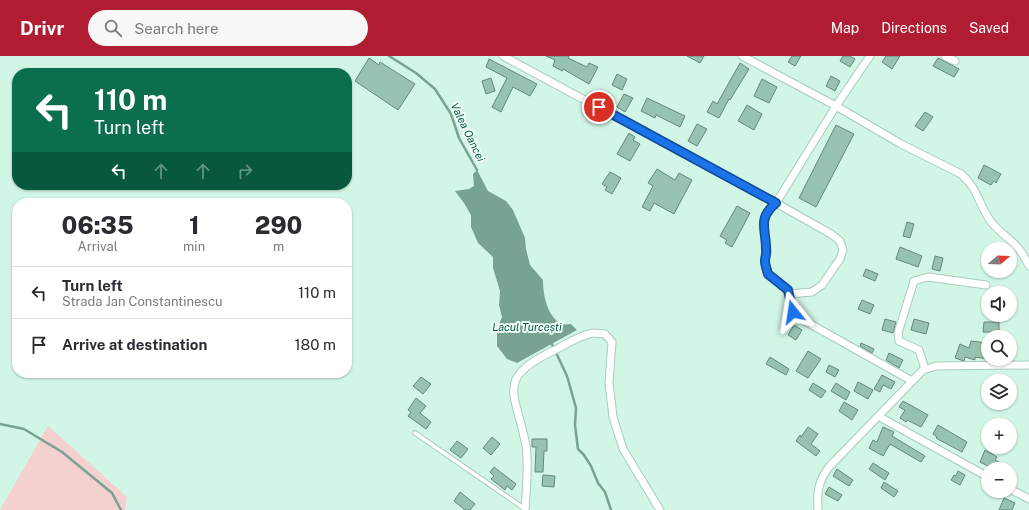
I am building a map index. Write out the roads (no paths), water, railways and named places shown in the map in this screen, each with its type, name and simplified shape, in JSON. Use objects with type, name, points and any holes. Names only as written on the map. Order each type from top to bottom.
[{"type":"street","points":[[503,56],[832,234],[840,241],[843,250],[840,260],[822,285],[812,292],[788,294]]},
{"type":"street","points":[[742,56],[836,106],[901,144],[944,165],[965,178],[973,186],[992,223],[1019,250],[1029,266]]},
{"type":"street","points":[[870,56],[836,106],[776,203],[768,210],[764,218],[767,250],[765,261],[768,274],[788,290],[793,312],[803,320],[912,381]]},
{"type":"street","points":[[945,56],[955,61]]},
{"type":"street","points":[[925,369],[919,350],[902,343],[899,341],[898,337],[914,281],[928,277],[986,286]]},
{"type":"street","points":[[525,509],[526,447],[516,408],[513,386],[517,375],[524,367],[550,352],[593,333],[605,334],[612,342],[609,383],[613,417],[623,449],[660,510]]},
{"type":"street","points":[[818,510],[817,494],[821,478],[829,467],[925,369],[936,366],[1029,365]]},
{"type":"street","points":[[878,416],[981,473]]},
{"type":"street","points":[[1017,493],[1029,499]]},
{"type":"lane","points":[[414,433],[525,509]]},
{"type":"water","name":"Lacul Turcești","points":[[477,170],[488,191],[506,201],[513,210],[525,238],[530,265],[543,280],[545,299],[549,311],[557,321],[562,324],[571,324],[577,330],[517,363],[507,359],[497,346],[497,329],[502,317],[499,305],[500,291],[493,268],[493,257],[478,243],[471,227],[471,215],[455,191],[469,189],[474,186],[473,174]]},
{"type":"waterway","name":"Valea Oancei","points":[[389,56],[416,73],[435,89],[451,114],[459,138],[477,170]]},
{"type":"waterway","name":"Valea Oancei","points":[[552,344],[567,376],[576,408],[575,425],[578,449],[591,466],[598,483],[605,492],[611,510]]},
{"type":"waterway","points":[[0,424],[24,429],[62,452],[112,493],[121,510]]}]
